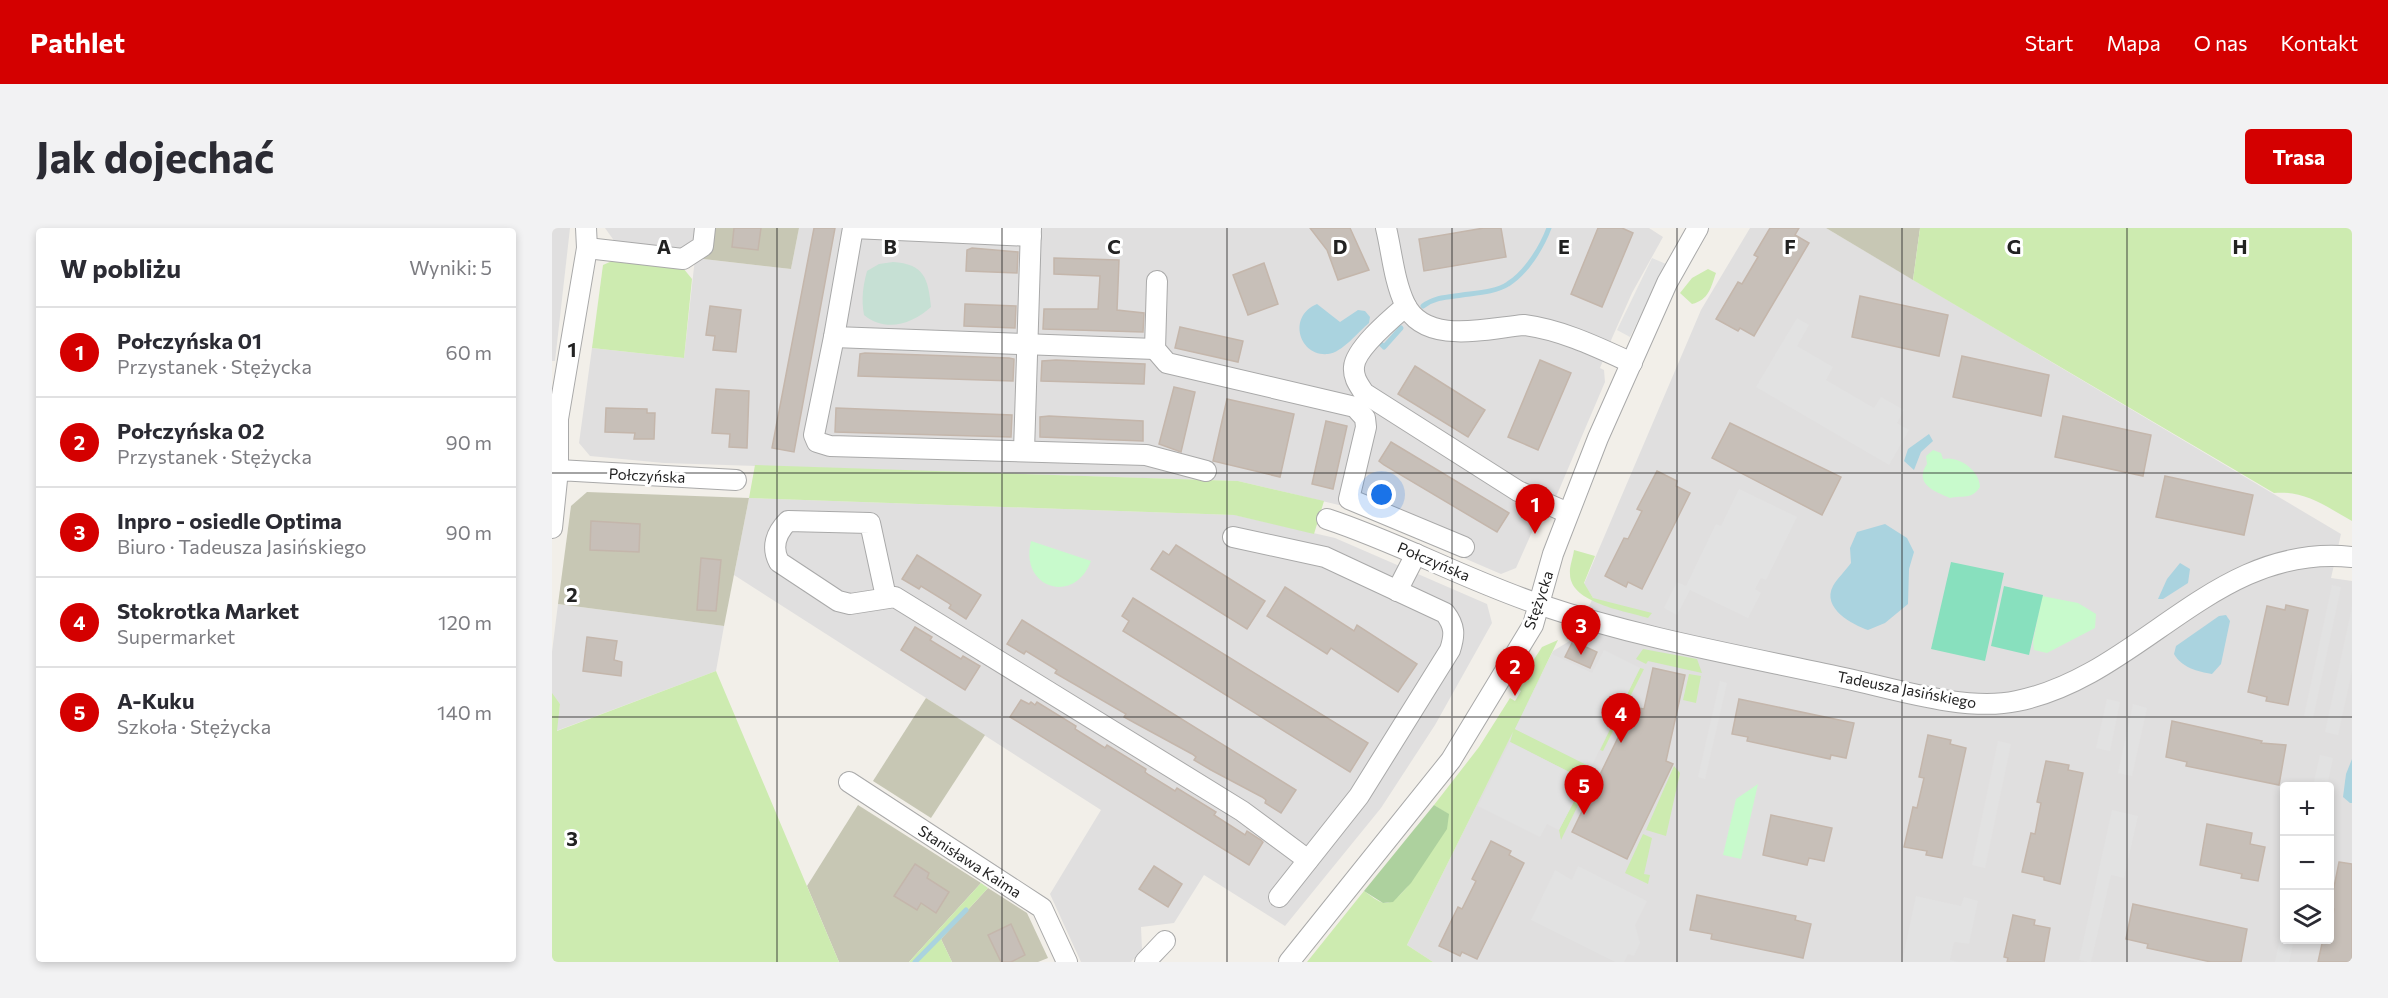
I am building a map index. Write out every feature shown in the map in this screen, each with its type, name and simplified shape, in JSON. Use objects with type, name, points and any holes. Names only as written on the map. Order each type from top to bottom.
[{"type":"street","points":[[552,528],[558,419],[586,238],[683,260],[703,246],[705,228]]},
{"type":"street","points":[[1024,451],[1031,232],[853,228],[814,435],[817,442],[830,446],[1146,455],[1206,471]]},
{"type":"street","points":[[1386,228],[1406,306],[1425,326],[1448,331],[1524,324],[1563,334],[1632,363]]},
{"type":"street","name":"Stężycka","points":[[1289,962],[1451,760],[1533,625],[1552,554],[1568,513],[1666,284],[1698,228]]},
{"type":"street","points":[[1156,281],[1155,349],[1167,363],[1354,407],[1361,412],[1366,427],[1349,499],[1464,548]]},
{"type":"street","points":[[1406,306],[1358,354],[1354,367],[1356,381],[1364,393],[1518,491],[1568,513]]},
{"type":"street","points":[[834,337],[1155,349]]},
{"type":"street","name":"Połczyńska","points":[[555,470],[736,480]]},
{"type":"street","name":"Połczyńska","points":[[1349,499],[1335,522],[1539,605]]},
{"type":"street","points":[[886,597],[870,524],[788,521],[779,530],[775,554],[779,562],[838,601],[850,604],[895,597],[1242,811],[1308,860]]},
{"type":"street","points":[[1233,537],[1325,557],[1445,613],[1453,624],[1454,637],[1450,650],[1359,796],[1279,897]]},
{"type":"street","points":[[1397,591],[1416,554]]},
{"type":"street","name":"Tadeusza Jasińskiego","points":[[1539,605],[1717,650],[1851,680],[1943,698],[1991,704],[2014,702],[2049,693],[2114,659],[2234,579],[2278,561],[2312,555],[2352,557]]},
{"type":"street","name":"Stanisława Kaima","points":[[849,782],[1042,908],[1067,962]]},
{"type":"street","points":[[1145,962],[1165,941]]},
{"type":"shaded area","points":[[552,228],[570,228],[555,361],[552,361]]},
{"type":"shaded area","points":[[605,228],[698,228],[697,236],[681,249],[615,242]]},
{"type":"shaded area","points":[[698,228],[799,228],[791,269],[695,258]]},
{"type":"shaded area","points":[[799,228],[1649,228],[1663,237],[1632,293],[1612,338],[1600,368],[1604,370],[1605,382],[1547,518],[1540,514],[1516,568],[1501,574],[1343,506],[1238,481],[664,463],[590,456],[579,443],[592,348],[684,358],[695,258],[791,269]]},
{"type":"shaded area","points":[[1750,228],[1826,228],[2341,534],[2331,578],[2352,581],[2352,962],[1433,962],[1407,945],[1553,651],[1573,639],[1593,598],[1584,584],[1701,310]]},
{"type":"shaded area","points":[[1826,228],[1920,228],[1913,280]]},
{"type":"shaded area","points":[[1652,258],[1666,264],[1630,337],[1617,330]]},
{"type":"shaded area","points":[[893,262],[912,266],[923,274],[931,307],[907,322],[881,324],[864,315],[863,298],[867,271],[879,264]]},
{"type":"shaded area","points":[[1797,318],[1809,325],[1797,346],[1833,367],[1826,380],[1874,408],[1881,397],[1904,410],[1897,423],[1909,430],[1889,465],[1756,387]]},
{"type":"shaded area","points":[[1739,489],[1797,517],[1766,580],[1761,578],[1755,589],[1761,593],[1748,618],[1690,590],[1677,615],[1664,608],[1677,582],[1686,586],[1716,524],[1721,526]]},
{"type":"shaded area","points":[[587,492],[749,498],[724,626],[558,604],[571,506]]},
{"type":"shaded area","points":[[749,498],[1235,515],[1335,538],[1487,604],[1492,623],[1435,725],[1381,808],[1285,926],[1204,875],[1174,923],[1141,927],[1142,950],[1131,962],[1081,962],[1050,894],[1101,810],[734,575]]},
{"type":"shaded area","points":[[2332,585],[2341,587],[2313,718],[2304,716]]},
{"type":"shaded area","points":[[558,604],[724,626],[716,671],[556,731],[560,704],[552,694],[552,652]]},
{"type":"shaded area","points":[[2352,607],[2352,671],[2338,735],[2325,732]]},
{"type":"shaded area","points":[[1604,650],[1640,668],[1591,767],[1515,729],[1552,654],[1592,673]]},
{"type":"shaded area","points":[[1720,681],[1727,683],[1705,779],[1698,777]]},
{"type":"shaded area","points":[[926,698],[985,735],[931,818],[873,781]]},
{"type":"shaded area","points":[[2107,699],[2120,702],[2110,751],[2096,748]]},
{"type":"shaded area","points":[[2133,704],[2147,708],[2132,776],[2118,773]]},
{"type":"shaded area","points":[[1998,741],[2011,744],[1985,868],[1972,865]]},
{"type":"shaded area","points":[[1510,742],[1585,780],[1559,830],[1547,824],[1540,837],[1478,806]]},
{"type":"shaded area","points":[[2320,755],[2333,758],[2328,782],[2314,782]]},
{"type":"shaded area","points":[[858,805],[981,883],[909,962],[839,962],[807,886]]},
{"type":"shaded area","points":[[2112,810],[2138,816],[2124,878],[2111,875],[2091,962],[2088,962],[2079,960]]},
{"type":"shaded area","points":[[1578,866],[1647,901],[1635,925],[1640,943],[1634,956],[1628,954],[1624,962],[1615,962],[1531,920],[1555,870],[1572,880]]},
{"type":"shaded area","points":[[988,888],[1027,913],[1048,958],[1038,962],[952,962],[941,939]]},
{"type":"shaded area","points":[[1916,896],[1961,906],[1964,897],[1978,901],[1969,944],[1954,942],[1950,960],[1958,962],[1902,962]]},
{"type":"shaded area","points":[[2280,938],[2280,944],[2293,944],[2289,962],[2275,962]]},
{"type":"green space","points":[[1920,228],[2352,228],[2352,521],[2305,497],[2274,493],[1913,280]]},
{"type":"green space","points":[[621,257],[679,263],[692,279],[684,358],[592,348],[603,265]]},
{"type":"green space","points":[[1708,269],[1716,273],[1711,288],[1706,296],[1692,304],[1680,293],[1692,278]]},
{"type":"green space","points":[[1933,450],[1941,453],[1943,459],[1956,459],[1973,470],[1980,487],[1974,494],[1950,498],[1924,482],[1923,471],[1927,464],[1926,456]]},
{"type":"green space","points":[[755,465],[1238,481],[1324,501],[1314,534],[1234,515],[749,498]]},
{"type":"green space","points":[[1031,541],[1091,561],[1083,575],[1073,583],[1061,587],[1050,586],[1040,580],[1033,570],[1029,557]]},
{"type":"green space","points":[[1574,550],[1595,556],[1584,583],[1593,598],[1652,613],[1648,618],[1614,609],[1589,599],[1579,592],[1572,584],[1570,574]]},
{"type":"green space","points":[[1951,562],[2004,573],[1985,661],[1931,649]]},
{"type":"green space","points":[[2004,586],[2043,595],[2029,655],[1991,646]]},
{"type":"green space","points":[[2042,596],[2078,603],[2096,614],[2095,628],[2047,653],[2034,650],[2033,642]]},
{"type":"green space","points":[[1558,640],[1515,729],[1595,769],[1587,786],[1583,784],[1585,780],[1510,742],[1513,732],[1407,945],[1433,962],[1307,962],[1364,891],[1384,903],[1393,900],[1412,880],[1430,851],[1448,814],[1434,805],[1479,747],[1510,698],[1515,701],[1521,691],[1516,687],[1542,647]]},
{"type":"green space","points":[[1643,649],[1697,659],[1702,673],[1648,661],[1646,664],[1636,659]]},
{"type":"green space","points":[[1640,668],[1644,669],[1603,751],[1600,750]]},
{"type":"green space","points":[[716,671],[839,962],[552,962],[552,693],[560,704],[557,731]]},
{"type":"green space","points":[[1689,674],[1701,676],[1696,703],[1683,700]]},
{"type":"green space","points":[[1674,766],[1680,773],[1666,836],[1646,830]]},
{"type":"green space","points":[[1758,784],[1741,859],[1723,855],[1736,799]]},
{"type":"green space","points":[[1581,788],[1585,791],[1561,840],[1559,830]]},
{"type":"green space","points":[[1434,805],[1449,814],[1447,829],[1411,883],[1393,902],[1383,903],[1364,891]]},
{"type":"green space","points":[[1643,834],[1652,838],[1644,874],[1650,875],[1648,884],[1625,873]]},
{"type":"green space","points":[[981,883],[988,888],[941,939],[952,962],[909,962]]},
{"type":"water","points":[[1317,304],[1340,322],[1358,310],[1365,311],[1370,317],[1369,323],[1339,350],[1328,354],[1318,353],[1304,343],[1300,335],[1302,317]]},
{"type":"water","points":[[1929,434],[1933,441],[1921,452],[1914,470],[1904,461],[1908,449]]},
{"type":"water","points":[[1885,524],[1907,538],[1914,552],[1909,569],[1908,604],[1885,623],[1868,630],[1840,614],[1831,601],[1830,594],[1835,583],[1851,563],[1850,548],[1857,532]]},
{"type":"water","points":[[2180,563],[2190,569],[2188,583],[2163,599],[2158,599],[2167,579]]},
{"type":"water","points":[[2226,615],[2230,621],[2221,664],[2212,674],[2190,668],[2177,659],[2174,654],[2176,646],[2219,616]]},
{"type":"water","points":[[2352,759],[2352,803],[2350,803],[2343,797],[2346,774]]},
{"type":"building","points":[[734,228],[761,228],[758,250],[732,247]]},
{"type":"building","points":[[814,228],[835,228],[794,452],[772,448]]},
{"type":"building","points":[[1310,228],[1350,228],[1369,270],[1338,280],[1327,250]]},
{"type":"building","points":[[1484,228],[1501,228],[1506,257],[1424,271],[1419,239]]},
{"type":"building","points":[[1598,228],[1622,228],[1633,233],[1602,307],[1571,294]]},
{"type":"building","points":[[1770,228],[1799,228],[1795,235],[1809,243],[1754,336],[1740,328],[1738,331],[1716,319],[1738,282],[1742,284],[1758,257],[1754,255]]},
{"type":"building","points":[[972,248],[1018,252],[1017,273],[966,271],[967,250]]},
{"type":"building","points":[[1054,258],[1119,260],[1117,310],[1144,313],[1143,332],[1043,329],[1044,309],[1098,309],[1100,276],[1054,274]]},
{"type":"building","points":[[1264,263],[1278,304],[1248,315],[1233,275]]},
{"type":"building","points":[[1860,296],[1948,315],[1939,356],[1852,337]]},
{"type":"building","points":[[965,304],[1016,306],[1015,328],[964,326]]},
{"type":"building","points":[[710,306],[741,310],[736,352],[713,350],[715,336],[706,335]]},
{"type":"building","points":[[1180,327],[1243,341],[1238,362],[1175,348]]},
{"type":"building","points":[[860,354],[1009,358],[1014,359],[1013,381],[858,376]]},
{"type":"building","points":[[1962,356],[2049,375],[2041,416],[1953,397]]},
{"type":"building","points":[[1540,360],[1571,373],[1538,450],[1508,437]]},
{"type":"building","points":[[1042,361],[1145,364],[1144,384],[1041,381]]},
{"type":"building","points":[[1415,366],[1485,410],[1468,437],[1398,394]]},
{"type":"building","points":[[1174,387],[1195,392],[1181,452],[1159,444]]},
{"type":"building","points":[[716,389],[749,391],[747,448],[729,447],[730,434],[712,433]]},
{"type":"building","points":[[1227,399],[1294,414],[1280,477],[1213,461]]},
{"type":"building","points":[[606,408],[647,409],[647,413],[655,413],[654,439],[634,439],[635,433],[605,432]]},
{"type":"building","points":[[836,408],[1012,415],[1011,437],[835,432]]},
{"type":"building","points":[[2063,416],[2151,435],[2143,476],[2055,457]]},
{"type":"building","points":[[1040,417],[1143,421],[1143,441],[1040,437]]},
{"type":"building","points":[[1326,421],[1347,426],[1333,489],[1312,484]]},
{"type":"building","points":[[1730,423],[1841,477],[1822,515],[1712,458]]},
{"type":"building","points":[[1391,442],[1509,513],[1497,532],[1379,461]]},
{"type":"building","points":[[1657,471],[1677,481],[1676,486],[1690,493],[1642,589],[1628,582],[1626,587],[1605,576],[1624,538],[1628,539],[1642,511],[1637,509]]},
{"type":"building","points":[[2165,476],[2253,495],[2244,535],[2156,517]]},
{"type":"building","points":[[591,521],[640,524],[639,552],[590,550]]},
{"type":"building","points":[[1176,545],[1265,601],[1247,629],[1151,569],[1163,551],[1169,555]]},
{"type":"building","points":[[917,555],[981,595],[966,619],[949,608],[951,605],[947,602],[921,586],[919,589],[902,579]]},
{"type":"building","points":[[701,558],[721,560],[716,611],[697,610]]},
{"type":"building","points":[[1285,587],[1354,631],[1357,625],[1417,664],[1398,692],[1331,648],[1327,654],[1267,616]]},
{"type":"building","points":[[1133,598],[1368,743],[1350,772],[1123,631],[1129,621],[1122,616]]},
{"type":"building","points":[[2286,605],[2308,610],[2288,705],[2266,701],[2267,697],[2248,692],[2267,606],[2285,610]]},
{"type":"building","points":[[1022,620],[1296,790],[1281,813],[1265,803],[1266,800],[1262,797],[1194,760],[1196,757],[1192,754],[1124,717],[1126,714],[1055,673],[1057,670],[1026,651],[1024,654],[1007,644]]},
{"type":"building","points":[[915,627],[932,637],[930,640],[961,659],[963,656],[980,666],[965,690],[901,650]]},
{"type":"building","points":[[587,637],[617,641],[614,660],[622,662],[621,676],[583,671]]},
{"type":"building","points":[[1573,641],[1597,652],[1590,668],[1565,657]]},
{"type":"building","points":[[1653,668],[1685,675],[1666,761],[1673,764],[1627,859],[1572,832],[1633,707],[1644,709]]},
{"type":"building","points":[[1739,699],[1854,723],[1846,758],[1831,755],[1830,759],[1747,741],[1748,737],[1732,734]]},
{"type":"building","points":[[1021,700],[1035,705],[1037,702],[1076,726],[1075,729],[1105,748],[1107,745],[1146,769],[1145,772],[1175,791],[1177,788],[1216,812],[1214,815],[1245,835],[1247,831],[1261,840],[1263,842],[1249,865],[1010,717]]},
{"type":"building","points":[[2172,721],[2262,741],[2261,743],[2286,745],[2279,785],[2186,766],[2187,762],[2166,757]]},
{"type":"building","points":[[1928,735],[1951,740],[1950,744],[1966,748],[1942,858],[1926,855],[1927,851],[1904,847],[1913,807],[1917,808],[1924,778],[1919,777]]},
{"type":"building","points":[[2046,761],[2069,765],[2068,770],[2083,773],[2060,884],[2044,880],[2044,877],[2022,872],[2031,833],[2035,834],[2041,803],[2037,802]]},
{"type":"building","points":[[1771,815],[1832,828],[1824,861],[1809,858],[1807,865],[1763,855]]},
{"type":"building","points":[[2207,824],[2252,833],[2250,844],[2265,847],[2258,881],[2241,878],[2242,874],[2200,865]]},
{"type":"building","points":[[1491,841],[1511,851],[1509,855],[1524,863],[1477,959],[1462,952],[1460,956],[1439,946],[1458,907],[1462,909],[1476,881],[1472,879]]},
{"type":"building","points":[[2339,862],[2352,864],[2352,962],[2318,962],[2322,944],[2334,944],[2334,887]]},
{"type":"building","points":[[915,864],[929,873],[927,878],[949,892],[936,913],[921,903],[917,910],[894,896]]},
{"type":"building","points":[[1154,866],[1182,884],[1168,907],[1139,889]]},
{"type":"building","points":[[1697,895],[1796,916],[1795,920],[1811,924],[1803,958],[1711,939],[1712,934],[1690,930]]},
{"type":"building","points":[[2133,904],[2247,929],[2241,962],[2211,962],[2147,948],[2148,944],[2126,939]]},
{"type":"building","points":[[2013,915],[2035,920],[2034,925],[2050,928],[2044,962],[2007,962],[2008,958],[2004,957]]},
{"type":"building","points":[[1011,924],[1025,955],[1011,962],[1001,962],[988,935]]},
{"type":"waterway","points":[[1423,306],[1437,299],[1480,293],[1508,284],[1533,259],[1549,228]]},
{"type":"waterway","points":[[1380,343],[1384,347],[1401,328]]},
{"type":"waterway","points":[[915,962],[966,910]]},
{"type":"place","name":"Połczyńska 01","points":[[1535,534]]},
{"type":"place","name":"Inpro - osiedle Optima","points":[[1581,655]]},
{"type":"place","name":"Połczyńska 02","points":[[1515,696]]},
{"type":"place","name":"Stokrotka Market","points":[[1621,743]]},
{"type":"place","name":"A-Kuku","points":[[1584,815]]}]
